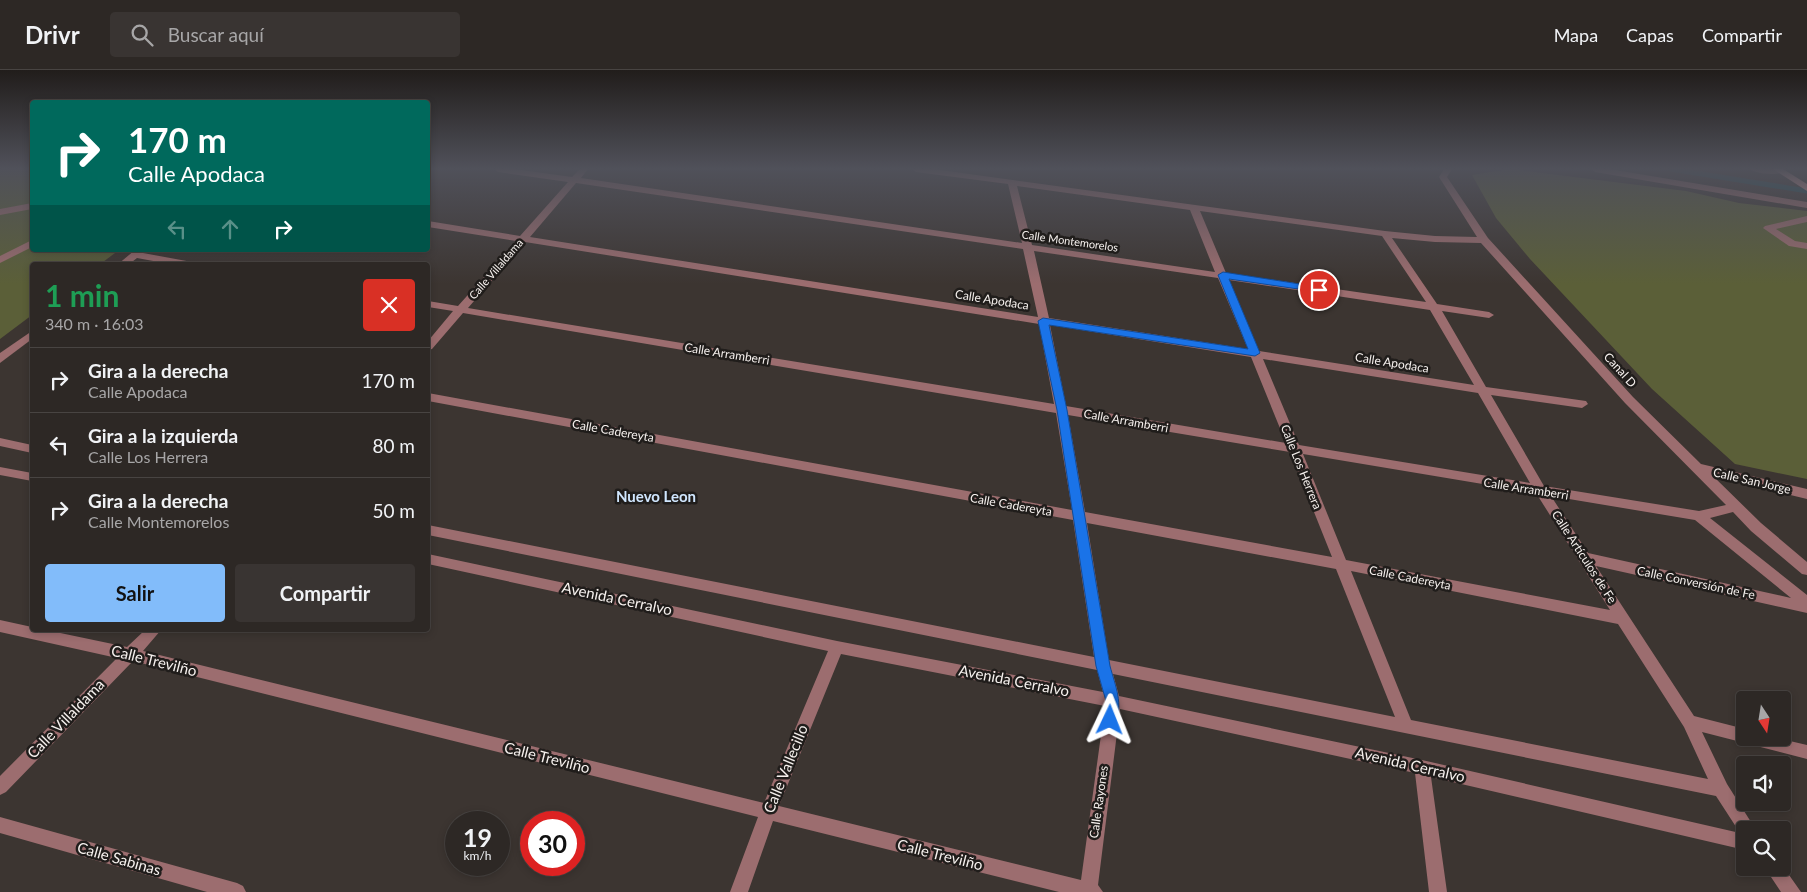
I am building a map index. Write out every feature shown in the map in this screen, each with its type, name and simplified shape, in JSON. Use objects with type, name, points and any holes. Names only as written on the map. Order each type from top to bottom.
[{"type":"street","points":[[0,212],[25,207]]},
{"type":"street","name":"Calle Villaldama","points":[[430,345],[550,207]]},
{"type":"street","name":"Calle Montemorelos","points":[[758,207],[1489,315]]},
{"type":"street","name":"Calle Rayones","points":[[1018,207],[1029,248],[1062,410],[1103,666],[1113,701],[1090,892]]},
{"type":"street","points":[[1183,207],[1385,234],[1435,239],[1484,240]]},
{"type":"street","name":"Canal D","points":[[1462,207],[1484,240],[1629,400],[1736,507],[1807,570]]},
{"type":"street","name":"Calle Los Herrera","points":[[1194,209],[1295,449],[1406,726]]},
{"type":"street","points":[[1807,219],[1773,225],[1768,228],[1792,244],[1807,246]]},
{"type":"street","name":"Calle Apodaca","points":[[430,224],[1482,390],[1582,404]]},
{"type":"street","name":"Calle Artículos de Fe","points":[[1385,234],[1434,307],[1541,491],[1689,722],[1721,789],[1742,821]]},
{"type":"street","points":[[0,260],[30,244]]},
{"type":"street","points":[[126,262],[139,253],[179,262]]},
{"type":"street","name":"Calle Arramberri","points":[[430,304],[1699,516],[1736,507]]},
{"type":"street","points":[[0,359],[30,336]]},
{"type":"street","name":"Calle Cadereyta","points":[[430,397],[1340,564],[1624,619]]},
{"type":"street","points":[[0,442],[30,449]]},
{"type":"street","name":"Calle San Jorge","points":[[1696,468],[1807,494]]},
{"type":"street","points":[[0,471],[30,477]]},
{"type":"street","points":[[1699,516],[1807,603]]},
{"type":"street","points":[[430,530],[1721,789]]},
{"type":"street","name":"Avenida Cerralvo","points":[[430,558],[837,647],[1113,701],[1422,768],[1736,840]]},
{"type":"street","name":"Calle Conversión de Fe","points":[[1585,558],[1807,607]]},
{"type":"street","name":"Calle Trevilño","points":[[0,626],[129,654],[1090,892]]},
{"type":"street","name":"Calle Villaldama","points":[[0,787],[152,632]]},
{"type":"street","name":"Calle Vallecillo","points":[[739,892],[768,812],[837,647]]},
{"type":"street","points":[[1689,722],[1736,734]]},
{"type":"street","points":[[1783,746],[1807,752]]},
{"type":"street","points":[[1422,768],[1438,892]]},
{"type":"street","name":"Calle Sabinas","points":[[0,825],[237,892]]},
{"type":"street","points":[[1780,876],[1792,892]]},
{"type":"green space","points":[[0,207],[30,207],[30,252],[116,252],[103,262],[30,262],[30,316],[0,339]]},
{"type":"green space","points":[[1490,207],[1776,207],[1807,211],[1807,479],[1735,464],[1652,389],[1530,259],[1496,218]]},
{"type":"district","name":"Nuevo Leon","points":[[656,497]]},
{"type":"route","points":[[1110,720],[1113,701],[1103,666],[1062,410],[1043,321],[1255,353],[1223,275],[1319,290]]}]
